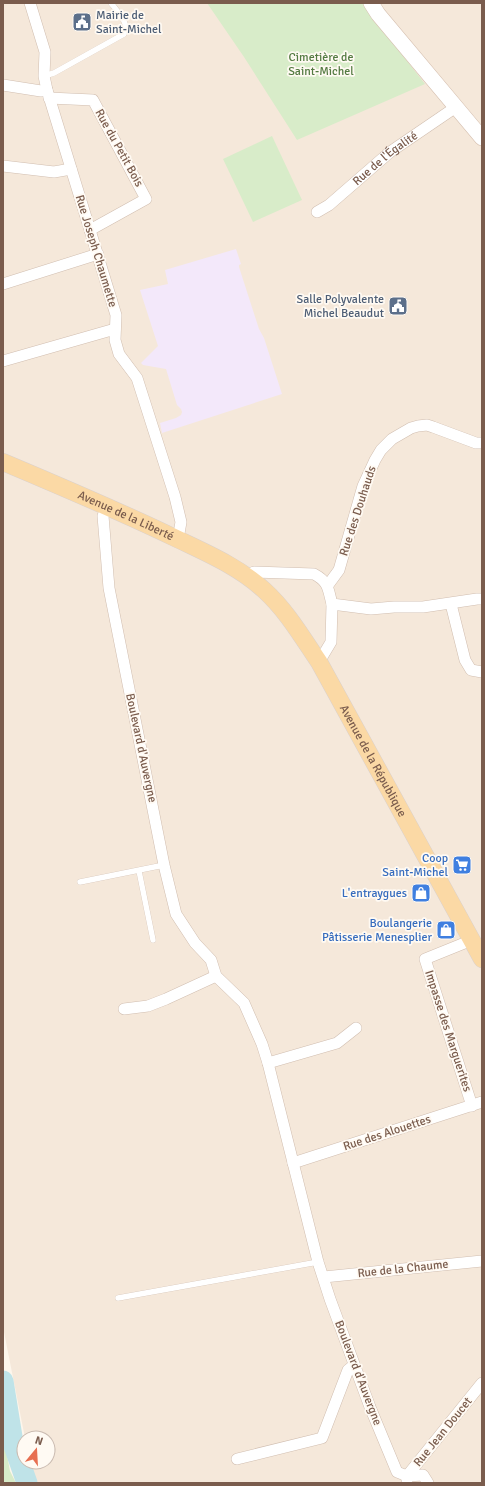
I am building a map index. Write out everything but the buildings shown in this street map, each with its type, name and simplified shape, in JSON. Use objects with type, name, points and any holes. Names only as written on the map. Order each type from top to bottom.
[{"type":"main road","name":"Avenue de la Liberté","points":[[3,462],[212,555],[246,576]]},
{"type":"main road","name":"Avenue de la République","points":[[246,576],[264,590],[290,618],[319,662],[482,959]]},
{"type":"street","name":"Rue Joseph Chaumette","points":[[30,3],[45,52],[44,76],[48,94],[116,314],[115,340],[119,354],[136,378],[175,497],[181,522],[178,540]]},
{"type":"street","points":[[371,3],[378,14],[482,138]]},
{"type":"street","points":[[3,85],[41,91],[48,94]]},
{"type":"street","name":"Rue du Petit Bois","points":[[48,94],[93,100],[146,199],[90,230]]},
{"type":"street","name":"Rue de l'Égalité","points":[[317,212],[329,205],[390,152],[456,107]]},
{"type":"street","points":[[3,166],[54,172],[71,169]]},
{"type":"street","points":[[3,284],[98,254]]},
{"type":"street","points":[[3,361],[115,329]]},
{"type":"street","name":"Rue des Douhauds","points":[[328,585],[339,570],[363,486],[381,450],[392,439],[411,428],[426,425],[476,443],[482,443]]},
{"type":"street","name":"Boulevard d'Auvergne","points":[[107,507],[103,516],[109,588],[164,865],[176,914],[195,942],[211,960],[216,976],[244,1003],[262,1044],[318,1262],[330,1299],[370,1407],[397,1472],[407,1480]]},
{"type":"street","points":[[246,576],[254,572],[314,574],[322,578],[328,585],[332,604],[331,642],[319,662]]},
{"type":"street","points":[[332,604],[371,609],[423,607],[482,600]]},
{"type":"street","points":[[451,604],[465,660],[470,670],[482,672]]},
{"type":"street","name":"Impasse des Marguerites","points":[[472,940],[425,959],[477,1104]]},
{"type":"street","points":[[124,1009],[154,1004],[216,976]]},
{"type":"street","points":[[268,1063],[338,1043],[356,1028]]},
{"type":"street","name":"Rue des Alouettes","points":[[293,1163],[477,1104]]},
{"type":"street","name":"Rue de la Chaume","points":[[324,1277],[482,1261]]},
{"type":"street","points":[[237,1458],[322,1438],[348,1370],[354,1364]]},
{"type":"street","name":"Rue Jean Doucet","points":[[407,1480],[482,1383]]},
{"type":"street","points":[[407,1480],[423,1476],[428,1483]]},
{"type":"lane","points":[[44,76],[54,73],[124,34],[126,31],[126,25],[111,3]]},
{"type":"lane","points":[[80,882],[164,865]]},
{"type":"lane","points":[[139,871],[153,940]]},
{"type":"lane","points":[[118,1298],[318,1262]]},
{"type":"shaded area","points":[[3,3],[482,3],[482,1483],[35,1483],[32,1470],[56,1470],[56,1430],[23,1430],[3,1327]]},
{"type":"shaded area","points":[[236,249],[241,264],[239,267],[282,394],[162,433],[160,423],[176,418],[181,415],[182,412],[177,405],[166,369],[143,365],[141,363],[158,346],[140,290],[168,284],[165,270]]},
{"type":"green space","name":"Cimetière de Saint-Michel","points":[[207,3],[362,3],[425,84],[297,140],[244,57]]},
{"type":"green space","points":[[272,136],[302,200],[253,222],[223,159]]},
{"type":"green space","points":[[3,1434],[10,1471],[16,1483],[3,1483]]},
{"type":"waterway","points":[[3,1381],[13,1443],[27,1483]]},
{"type":"place","name":"Mairie de Saint-Michel","points":[[82,22]]},
{"type":"place","name":"Salle Polyvalente Michel Beaudut","points":[[398,306]]},
{"type":"place","name":"Coop Saint-Michel","points":[[462,865]]},
{"type":"place","name":"L'entraygues","points":[[421,893]]},
{"type":"place","name":"Boulangerie Pâtisserie Menesplier","points":[[446,930]]}]
